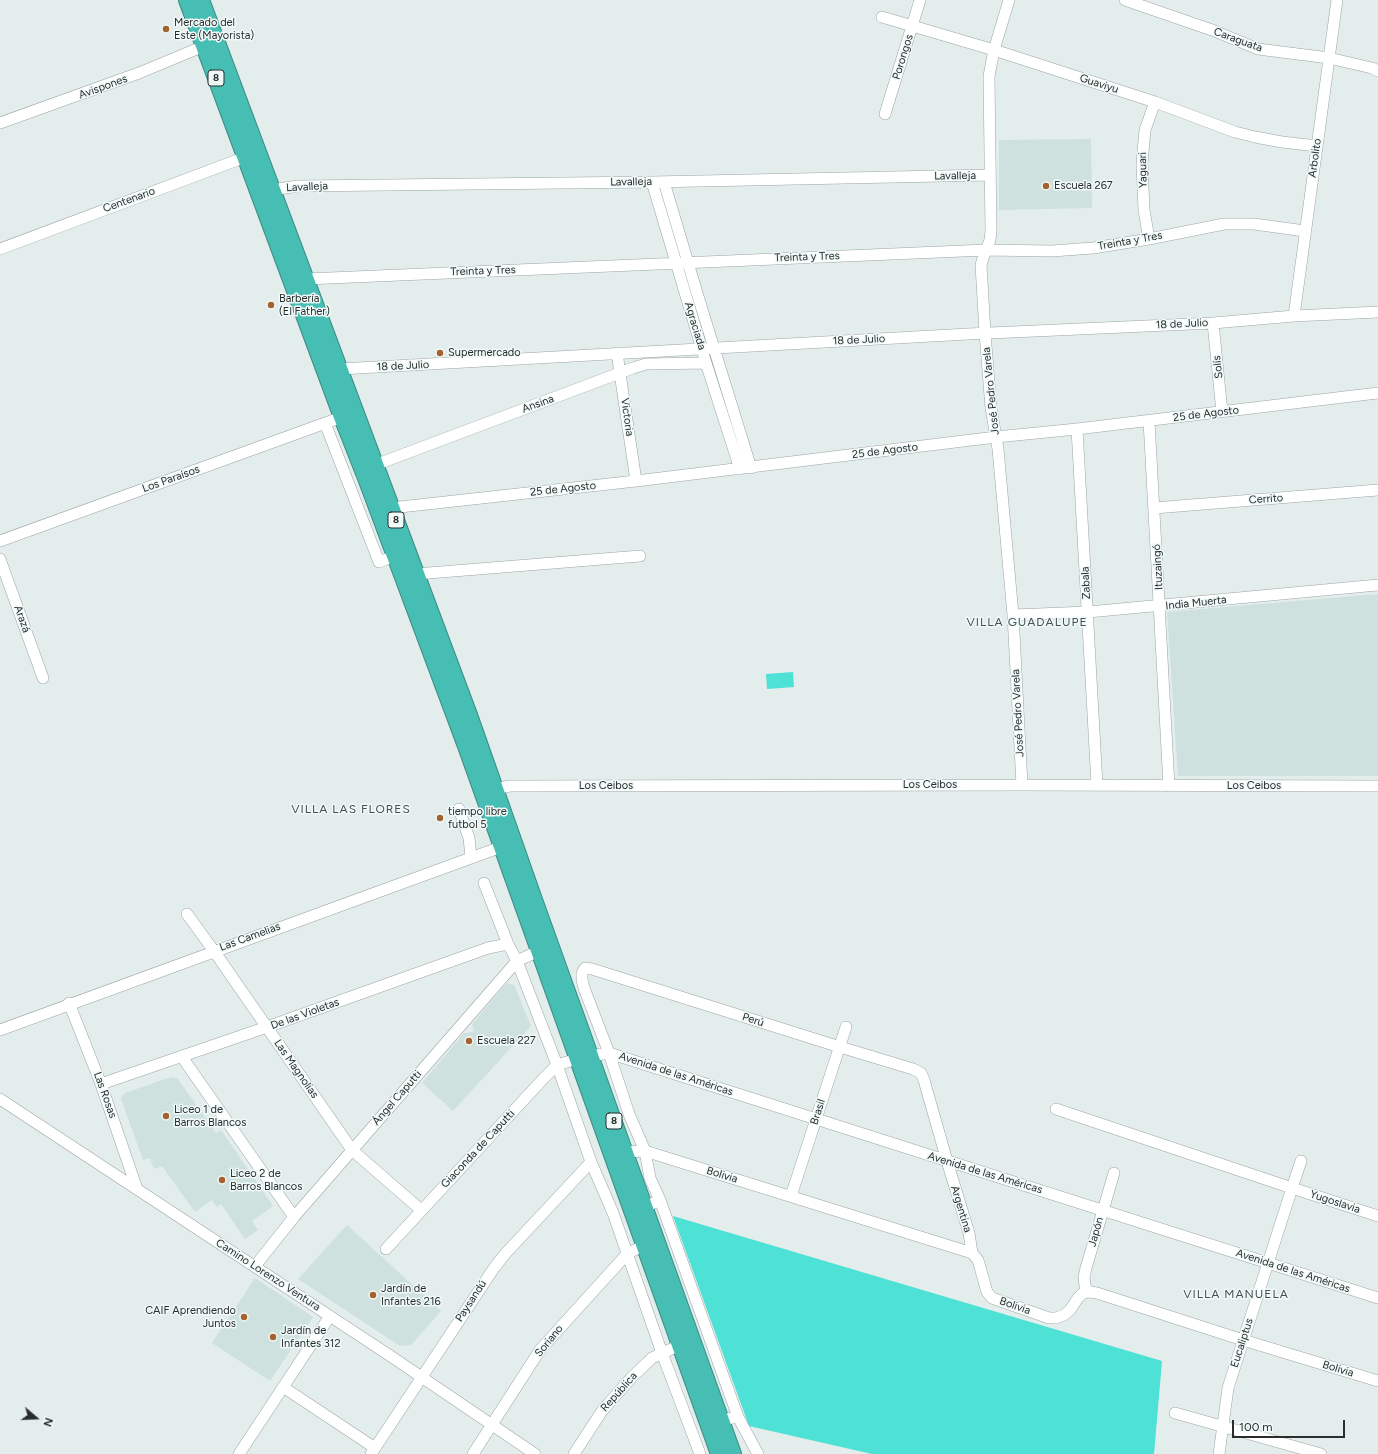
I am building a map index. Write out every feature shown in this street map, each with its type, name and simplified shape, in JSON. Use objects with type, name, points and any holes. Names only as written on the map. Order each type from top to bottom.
[{"type":"highway","name":"8","points":[[199,1],[204,46],[252,154],[272,190],[306,279],[469,715],[489,790],[501,847],[545,948]]},
{"type":"highway","name":"8","points":[[199,1],[342,417],[395,556],[489,790],[584,1057],[644,1245],[719,1454]]},
{"type":"highway","name":"8","points":[[584,1057],[625,1152],[733,1454]]},
{"type":"street","name":"Porongos","points":[[885,114],[920,0]]},
{"type":"street","name":"José Pedro Varela","points":[[1010,0],[994,50],[989,76],[991,231],[990,240],[981,266],[991,408],[1003,498],[1013,615],[1022,785]]},
{"type":"street","name":"Caraguata","points":[[1124,0],[1212,30],[1258,49],[1329,58],[1372,68],[1378,71]]},
{"type":"street","name":"Arbolito","points":[[1294,316],[1337,0]]},
{"type":"street","name":"Guaviyu","points":[[882,17],[994,50],[1155,102],[1242,134],[1282,142],[1317,146]]},
{"type":"street","name":"Avispones","points":[[0,123],[140,73],[204,46]]},
{"type":"street","name":"Yaguari","points":[[1149,239],[1144,210],[1142,163],[1145,130],[1155,102]]},
{"type":"street","name":"Centenario","points":[[0,248],[252,154]]},
{"type":"street","name":"Lavalleja","points":[[272,190],[298,186],[664,182],[990,175]]},
{"type":"street","name":"Agraciada","points":[[652,182],[706,363],[746,468]]},
{"type":"street","name":"Agraciada","points":[[664,182],[714,349],[746,468]]},
{"type":"street","name":"Treinta y Tres","points":[[306,279],[986,250],[1052,251],[1092,248],[1149,239],[1224,224],[1254,224],[1305,230]]},
{"type":"street","name":"18 de Julio","points":[[340,369],[617,353],[702,350],[985,333],[1213,323],[1294,316],[1378,312]]},
{"type":"street","name":"Solís","points":[[1213,323],[1222,412]]},
{"type":"street","name":"Victoria","points":[[617,353],[636,481]]},
{"type":"street","name":"Ansina","points":[[375,466],[646,364],[706,363]]},
{"type":"street","name":"25 de Agosto","points":[[391,508],[636,481],[996,437],[1149,421],[1378,394]]},
{"type":"street","name":"Los Paraísos","points":[[0,541],[342,417]]},
{"type":"street","name":"Ituzaingó","points":[[1149,421],[1169,786]]},
{"type":"street","points":[[325,423],[379,562],[395,556]]},
{"type":"street","name":"Zabala","points":[[1077,429],[1097,785]]},
{"type":"street","name":"Cerrito","points":[[1154,508],[1378,490]]},
{"type":"street","points":[[416,574],[640,556]]},
{"type":"street","name":"Arazá","points":[[0,559],[43,678]]},
{"type":"street","name":"India Muerta","points":[[1013,615],[1088,612],[1160,606],[1378,584]]},
{"type":"street","name":"Los Ceibos","points":[[489,790],[510,786],[1378,786]]},
{"type":"street","points":[[459,809],[469,838],[472,857]]},
{"type":"street","name":"Las Camelias","points":[[0,1030],[70,1003],[501,847]]},
{"type":"street","points":[[484,883],[508,944],[517,961],[557,1065],[591,1162],[613,1213],[662,1353],[700,1454]]},
{"type":"street","name":"Las Magnolias","points":[[187,914],[268,1027],[352,1150],[421,1210]]},
{"type":"street","name":"De las Violetas","points":[[101,1084],[268,1027],[488,948],[508,944]]},
{"type":"street","name":"Ángel Caputti","points":[[254,1266],[294,1217],[517,961],[545,948]]},
{"type":"street","name":"Perú","points":[[609,1053],[584,988],[582,973],[585,968],[840,1048],[913,1069],[921,1073]]},
{"type":"street","name":"Las Rosas","points":[[70,1003],[101,1084],[137,1189]]},
{"type":"street","name":"Brasil","points":[[790,1196],[846,1027]]},
{"type":"street","points":[[609,1053],[629,1114],[645,1151],[650,1178],[660,1200],[738,1417],[758,1454]]},
{"type":"street","name":"Avenida de las Américas","points":[[584,1057],[609,1053],[1378,1298]]},
{"type":"street","points":[[182,1057],[294,1217]]},
{"type":"street","points":[[557,1065],[584,1057]]},
{"type":"street","name":"Giaconda de Caputti","points":[[386,1249],[557,1065]]},
{"type":"street","name":"Argentina","points":[[921,1073],[969,1233],[972,1253]]},
{"type":"street","name":"Camino Lorenzo Ventura","points":[[0,1099],[422,1377],[535,1454]]},
{"type":"street","name":"Yugoslavia","points":[[1056,1109],[1378,1216]]},
{"type":"street","name":"Bolivia","points":[[625,1152],[645,1151],[972,1253],[978,1260],[987,1292],[992,1298],[1049,1318],[1056,1318],[1064,1315],[1070,1310],[1078,1298],[1089,1292],[1097,1293],[1243,1340],[1378,1381]]},
{"type":"street","name":"Eucaliptus","points":[[1219,1454],[1224,1427],[1228,1388],[1301,1161]]},
{"type":"street","name":"Paysandú","points":[[373,1451],[494,1268],[505,1254],[591,1162]]},
{"type":"street","name":"Japón","points":[[1089,1292],[1085,1286],[1084,1277],[1102,1209],[1114,1173]]},
{"type":"street","points":[[645,1207],[660,1200]]},
{"type":"street","name":"Soriano","points":[[473,1454],[540,1350],[627,1254],[644,1245]]},
{"type":"street","points":[[239,1454],[330,1316]]},
{"type":"street","name":"República","points":[[574,1454],[602,1410],[618,1391],[647,1362],[680,1345]]},
{"type":"street","points":[[283,1388],[373,1451]]},
{"type":"street","points":[[1175,1413],[1314,1453]]},
{"type":"street","points":[[722,1420],[738,1417]]},
{"type":"shaded area","name":"Escuela 267","points":[[1091,139],[1092,208],[999,210],[999,140]]},
{"type":"shaded area","points":[[1378,594],[1378,776],[1178,776],[1167,612]]},
{"type":"shaded area","points":[[793,672],[794,687],[767,689],[766,674]]},
{"type":"shaded area","points":[[507,983],[514,985],[531,1026],[453,1111],[422,1083],[463,1034],[474,1031],[472,1024]]},
{"type":"shaded area","points":[[171,1077],[178,1079],[216,1133],[221,1130],[273,1206],[252,1221],[258,1230],[245,1239],[221,1204],[217,1207],[212,1200],[195,1212],[162,1166],[154,1169],[150,1158],[143,1160],[121,1099],[122,1096],[125,1093]]},
{"type":"shaded area","points":[[673,1216],[1162,1361],[1154,1454],[872,1454],[749,1426]]},
{"type":"shaded area","name":"Jardín de Infantes 216","points":[[347,1225],[441,1311],[411,1345],[400,1346],[298,1279]]},
{"type":"shaded area","name":"Jardín de Infantes 312","points":[[255,1278],[313,1317],[270,1381],[212,1343]]},
{"type":"place","name":"Mercado del Este (Mayorista)","points":[[166,29]]},
{"type":"place","name":"Escuela 267","points":[[1046,186]]},
{"type":"place","name":"Barbería (El Father)","points":[[271,305]]},
{"type":"place","name":"Supermercado","points":[[440,353]]},
{"type":"place","name":"tiempo libre futbol 5","points":[[440,818]]},
{"type":"place","name":"Escuela 227","points":[[469,1041]]},
{"type":"place","name":"Liceo 1 de Barros Blancos","points":[[166,1116]]},
{"type":"place","name":"Liceo 2 de Barros Blancos","points":[[222,1180]]},
{"type":"place","name":"Jardín de Infantes 216","points":[[373,1295]]},
{"type":"place","name":"CAIF Aprendiendo Juntos","points":[[244,1317]]},
{"type":"place","name":"Jardín de Infantes 312","points":[[273,1337]]},
{"type":"district","name":"VILLA GUADALUPE","points":[[1027,622]]},
{"type":"district","name":"VILLA LAS FLORES","points":[[351,809]]},
{"type":"district","name":"VILLA MANUELA","points":[[1236,1294]]}]
